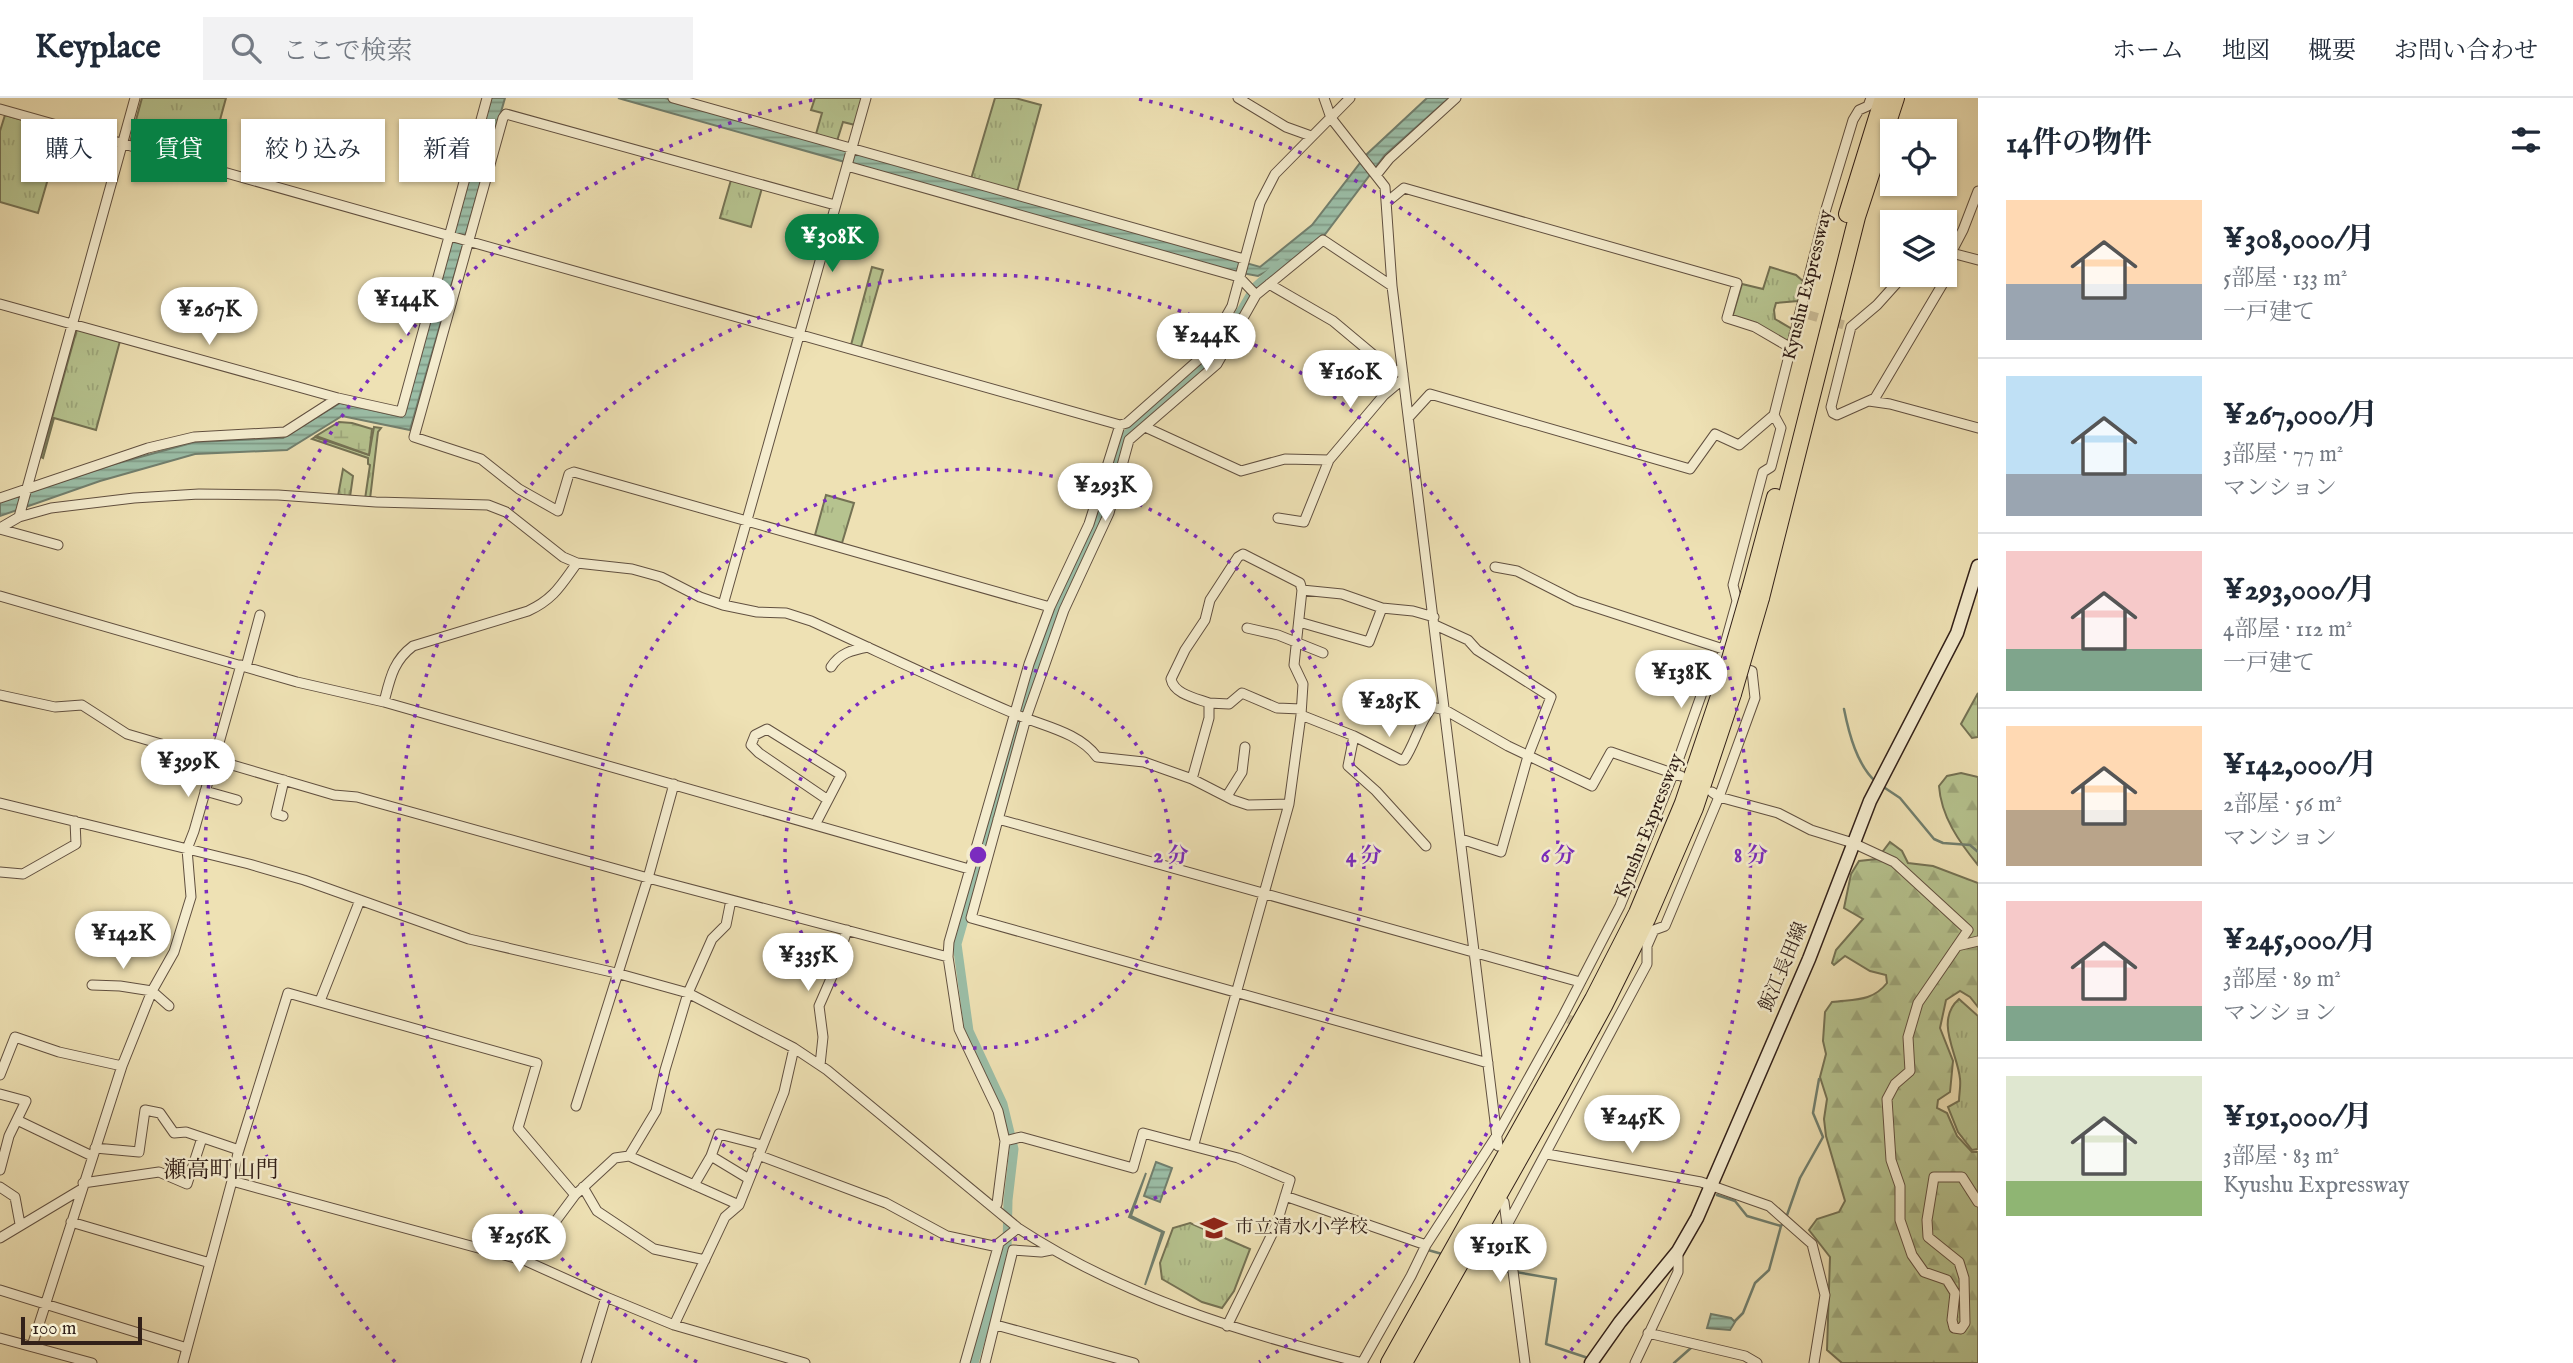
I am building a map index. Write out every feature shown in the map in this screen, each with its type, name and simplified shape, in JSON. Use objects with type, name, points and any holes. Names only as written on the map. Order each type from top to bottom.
[{"type":"highway","name":"Kyushu Expressway","points":[[1881,119],[1883,98]]},
{"type":"highway","name":"Kyushu Expressway","points":[[1884,119],[1896,98]]},
{"type":"highway","name":"Kyushu Expressway","points":[[1389,1363],[1437,1292],[1604,1006],[1647,919],[1695,808],[1755,596],[1880,129]]},
{"type":"highway","name":"Kyushu Expressway","points":[[1404,1363],[1437,1292]]},
{"type":"main road","name":"飯江長田線","points":[[1591,1363],[1620,1322],[1678,1251],[1697,1218],[1809,959],[1880,779],[1957,633],[1978,566]]},
{"type":"street","points":[[19,514],[135,98]]},
{"type":"street","points":[[0,304],[338,398],[401,412],[487,98]]},
{"type":"street","points":[[673,98],[1244,260]]},
{"type":"street","points":[[723,605],[866,98]]},
{"type":"street","points":[[1238,98],[1286,127],[1311,136]]},
{"type":"street","points":[[1324,98],[1331,118],[1385,187],[1392,286],[1498,1146]]},
{"type":"street","points":[[0,109],[1120,425],[1126,423],[1205,354],[1232,306],[1260,203],[1275,174],[1350,98]]},
{"type":"street","points":[[1377,174],[1389,159],[1456,98]]},
{"type":"street","points":[[1409,416],[1430,394],[1690,469],[1714,434],[1740,445],[1774,415],[1791,348],[1804,314],[1826,209],[1853,120],[1859,110],[1868,106],[1871,98]]},
{"type":"street","points":[[835,205],[509,114],[503,118],[414,437],[481,459],[519,489],[558,511],[569,474],[574,472],[1050,607]]},
{"type":"street","points":[[847,166],[1239,277],[1256,295]]},
{"type":"street","points":[[1387,202],[1404,188],[1737,284],[1727,318],[1755,327],[1791,348]]},
{"type":"street","points":[[1957,239],[1978,191]]},
{"type":"street","points":[[1392,286],[1323,240],[1256,295],[1217,364],[1129,440],[1104,526],[1064,610],[1026,719],[971,918],[1488,1063]]},
{"type":"street","points":[[1957,254],[1978,260]]},
{"type":"street","points":[[1269,284],[1333,321],[1388,367],[1403,376]]},
{"type":"street","points":[[1893,287],[1877,305],[1847,326],[1831,407],[1833,413],[1838,415],[1875,398],[1941,287]]},
{"type":"street","points":[[1278,519],[1304,522],[1329,460],[1384,394],[1403,376]]},
{"type":"street","points":[[0,498],[148,448],[194,438],[285,432],[338,398]]},
{"type":"street","points":[[1868,400],[1978,428]]},
{"type":"street","points":[[0,803],[304,880],[469,939],[617,973],[688,993],[794,1048],[820,1065],[1016,1230],[1051,1250],[1189,1313],[1286,1344],[1362,1363],[1426,1245],[1497,1135],[1565,1018],[1580,982],[1620,906],[1678,774],[1709,676],[1717,673],[1721,662],[1737,601],[1733,585],[1763,472],[1772,467],[1781,428],[1774,415]]},
{"type":"street","points":[[998,1204],[1006,1141],[998,1111],[959,1029],[948,957],[949,943],[1013,713],[1050,607],[1089,524],[1120,425]]},
{"type":"street","points":[[1145,427],[1241,471],[1285,459],[1329,460]]},
{"type":"street","points":[[0,528],[19,514],[80,504],[199,494],[488,505],[506,512],[563,557],[577,563],[632,569],[660,577],[723,605],[757,612],[786,613],[811,621],[1026,719],[1075,737],[1091,748],[1097,757],[1144,762],[1192,779],[1248,805],[1289,804]]},
{"type":"street","points":[[0,528],[58,545]]},
{"type":"street","points":[[1194,1144],[1289,804],[1301,712],[1303,684],[1294,665],[1302,590],[1300,583],[1258,559],[1243,554],[1238,557],[1210,600],[1205,620],[1185,650],[1171,679],[1171,684],[1177,691],[1209,703],[1229,704],[1242,693],[1277,708],[1301,712],[1394,758],[1404,760],[1425,715],[1432,707],[1445,710],[1528,756],[1592,786],[1611,752],[1678,774]]},
{"type":"street","points":[[384,702],[395,665],[402,654],[413,646],[528,611],[542,604],[549,600],[577,563]]},
{"type":"street","points":[[1495,567],[1517,571],[1576,601],[1723,649]]},
{"type":"street","points":[[1302,590],[1342,594],[1382,608],[1413,611],[1468,640],[1477,650],[1551,697],[1528,756],[1501,852],[1461,839]]},
{"type":"street","points":[[0,596],[244,666],[384,702],[969,869]]},
{"type":"street","points":[[1299,622],[1368,642],[1382,608]]},
{"type":"street","points":[[32,1346],[122,1066],[152,991],[174,953],[191,897],[187,849],[260,615]]},
{"type":"street","points":[[1247,628],[1266,631],[1323,653]]},
{"type":"street","points":[[831,667],[836,658],[843,654],[868,647]]},
{"type":"street","points":[[1506,1227],[1647,964],[1647,946],[1654,930],[1665,926],[1755,698],[1752,671],[1721,662]]},
{"type":"street","points":[[0,695],[55,707],[82,705],[127,734],[334,795],[357,797],[648,878],[948,957]]},
{"type":"street","points":[[1192,779],[1209,718],[1209,703]]},
{"type":"street","points":[[815,825],[828,800],[841,775],[767,729],[755,735],[751,745],[759,753],[828,800]]},
{"type":"street","points":[[1354,736],[1348,766],[1376,791],[1426,846]]},
{"type":"street","points":[[1227,796],[1242,772],[1245,747]]},
{"type":"street","points":[[283,816],[276,814],[284,780]]},
{"type":"street","points":[[576,1106],[648,878],[674,784]]},
{"type":"street","points":[[205,791],[237,800]]},
{"type":"street","points":[[1716,795],[1779,813],[1811,830],[1853,843],[1894,862],[1968,930],[1978,936]]},
{"type":"street","points":[[998,819],[1580,982]]},
{"type":"street","points":[[0,872],[23,874],[76,844],[75,821]]},
{"type":"street","points":[[320,1001],[360,900]]},
{"type":"street","points":[[629,1156],[656,1111],[688,993],[712,939],[726,925],[731,900]]},
{"type":"street","points":[[820,1065],[823,1037],[819,1006],[847,930]]},
{"type":"street","points":[[1968,930],[1918,1003],[1908,1037],[1910,1071],[1895,1084],[1887,1099],[1891,1160],[1900,1186],[1900,1220],[1912,1255],[1924,1272],[1947,1280],[1955,1293],[1952,1320],[1954,1328],[1961,1328],[1965,1323],[1964,1278],[1959,1262],[1928,1237],[1927,1220],[1934,1177],[1962,1177],[1978,1202]]},
{"type":"street","points":[[1957,946],[1978,942]]},
{"type":"street","points":[[92,985],[152,991],[169,1006]]},
{"type":"street","points":[[183,1363],[239,1150],[288,993],[537,1063],[518,1128],[575,1195]]},
{"type":"street","points":[[1601,1030],[1611,1033]]},
{"type":"street","points":[[0,1075],[15,1037],[59,1052],[122,1066]]},
{"type":"street","points":[[674,1325],[725,1217],[739,1205],[784,1092],[794,1048]]},
{"type":"street","points":[[0,1094],[26,1101],[9,1136],[0,1170]]},
{"type":"street","points":[[17,1120],[93,1152],[139,1152],[145,1110],[160,1113],[174,1133],[187,1132],[239,1150]]},
{"type":"street","points":[[1006,1141],[1018,1138],[1133,1168],[1143,1133],[1194,1144],[1238,1158],[1290,1180],[1276,1226],[1227,1326]]},
{"type":"street","points":[[694,1185],[711,1157],[719,1134],[762,1145]]},
{"type":"street","points":[[0,1238],[82,1187],[159,1172],[187,1184],[202,1138]]},
{"type":"street","points":[[1547,1154],[1710,1185],[1769,1206],[1812,1244],[1825,1295],[1814,1363]]},
{"type":"street","points":[[758,1155],[886,1203],[947,1236],[1001,1243]]},
{"type":"street","points":[[526,1261],[575,1195],[615,1158],[629,1156],[739,1205]]},
{"type":"street","points":[[711,1157],[749,1179]]},
{"type":"street","points":[[232,1181],[526,1261],[674,1325],[805,1363]]},
{"type":"street","points":[[0,1187],[15,1197],[20,1224]]},
{"type":"street","points":[[583,1187],[597,1211],[654,1249],[705,1260]]},
{"type":"street","points":[[1285,1196],[1426,1245]]},
{"type":"street","points":[[1504,1202],[1525,1363]]},
{"type":"street","points":[[71,1222],[210,1263]]},
{"type":"street","points":[[965,1363],[1001,1243],[1016,1230]]},
{"type":"street","points":[[985,1363],[1013,1250],[1051,1250]]},
{"type":"street","points":[[1635,1363],[1678,1272],[1678,1251]]},
{"type":"street","points":[[0,1290],[187,1348]]},
{"type":"street","points":[[586,1363],[606,1297]]},
{"type":"street","points":[[996,1325],[1134,1363]]},
{"type":"street","points":[[1648,1333],[1745,1356],[1757,1363]]},
{"type":"street","points":[[0,1338],[92,1363]]},
{"type":"green space","points":[[142,98],[226,98],[220,119],[136,119]]},
{"type":"green space","points":[[815,98],[862,98],[855,125],[843,122],[837,141],[816,134],[822,113],[811,110]]},
{"type":"green space","points":[[995,98],[1015,98],[1041,105],[1017,192],[971,179]]},
{"type":"green space","points":[[5,115],[21,119],[21,182],[47,182],[38,213],[0,202],[0,131]]},
{"type":"green space","points":[[731,180],[762,188],[751,227],[720,218]]},
{"type":"green space","points":[[872,267],[883,270],[861,347],[851,345]]},
{"type":"green space","points":[[1770,267],[1796,275],[1804,282],[1798,301],[1776,303],[1774,310],[1775,319],[1792,329],[1789,342],[1732,318],[1742,284],[1763,289]]},
{"type":"green space","points":[[77,329],[120,341],[96,430],[54,418],[43,458],[41,457]]},
{"type":"green space","points":[[339,422],[372,429],[369,455],[316,436]]},
{"type":"green space","points":[[374,427],[381,428],[378,432],[370,499],[365,499],[370,465],[368,458],[312,439],[315,437],[369,455]]},
{"type":"green space","points":[[343,469],[353,476],[350,497],[338,496]]},
{"type":"green space","points":[[826,495],[854,503],[842,543],[815,535]]},
{"type":"green space","points":[[1978,693],[1978,737],[1972,738],[1961,724]]},
{"type":"green space","points":[[1961,773],[1978,777],[1978,865],[1952,828],[1940,797],[1939,786],[1947,776]]},
{"type":"green space","points":[[1890,842],[1902,851],[1908,863],[1933,866],[1978,883],[1978,1007],[1970,997],[1960,991],[1946,1000],[1940,1028],[1953,1061],[1950,1092],[1938,1100],[1937,1108],[1947,1113],[1957,1136],[1972,1152],[1978,1152],[1978,1363],[1842,1363],[1827,1350],[1830,1257],[1809,1230],[1817,1219],[1839,1212],[1845,1201],[1826,1136],[1824,1119],[1827,1099],[1820,1077],[1826,1054],[1823,1041],[1825,1012],[1832,1002],[1869,997],[1887,983],[1886,975],[1870,971],[1845,956],[1834,965],[1832,963],[1836,950],[1863,919],[1844,908],[1851,874],[1859,861],[1877,859]]},
{"type":"green space","points":[[1959,999],[1978,1016],[1978,1149],[1972,1150],[1958,1132],[1948,1107],[1959,1101],[1960,1079],[1949,1038],[1948,1017]]},
{"type":"green space","points":[[1190,1223],[1250,1249],[1234,1291],[1222,1308],[1202,1302],[1162,1279],[1160,1263],[1173,1228]]},
{"type":"shaded area","points":[[491,98],[505,98],[495,133],[495,119],[485,119]]},
{"type":"shaded area","points":[[618,98],[665,98],[1260,267],[1312,225],[1367,154],[1427,98],[1449,98],[1385,155],[1323,237],[1278,272],[1273,268],[1258,276],[1231,271]]},
{"type":"shaded area","points":[[468,182],[481,182],[410,430],[342,416],[287,450],[195,454],[100,481],[0,516],[0,502],[111,465],[195,442],[283,438],[340,403],[402,417]]},
{"type":"shaded area","points":[[1156,1162],[1172,1168],[1160,1202],[1144,1196]]},
{"type":"shaded area","points":[[1146,1173],[1131,1216],[1164,1232],[1145,1285],[1162,1232],[1129,1217]]},
{"type":"shaded area","points":[[1711,1314],[1731,1318],[1735,1322],[1730,1330],[1707,1328]]},
{"type":"waterway","points":[[974,1363],[1007,1248],[1008,1200],[1014,1149],[1003,1104],[969,1031],[957,944],[1026,702],[1058,607],[1100,519],[1126,435],[1211,362],[1255,287],[1282,263]]},
{"type":"waterway","points":[[1844,709],[1859,758],[1876,782]]},
{"type":"waterway","points":[[1882,786],[1900,798],[1934,839],[1943,843],[1970,845],[1978,852]]},
{"type":"waterway","points":[[1786,1218],[1800,1178],[1823,1137],[1813,1113],[1819,1079]]},
{"type":"waterway","points":[[1717,1195],[1735,1201],[1747,1216],[1781,1226],[1783,1223]]},
{"type":"waterway","points":[[1735,1321],[1743,1313],[1755,1283],[1769,1270],[1781,1226]]},
{"type":"waterway","points":[[1428,1250],[1442,1254]]},
{"type":"waterway","points":[[1468,1263],[1509,1272]]},
{"type":"waterway","points":[[1516,1272],[1556,1279],[1546,1344],[1588,1358]]},
{"type":"waterway","points":[[1674,1363],[1692,1347]]},
{"type":"tunnel","points":[[1809,315],[1844,325]]},
{"type":"tunnel","points":[[1568,1019],[1601,1030]]},
{"type":"place","name":"市立清水小学校","points":[[1214,1228]]},
{"type":"district","name":"瀬高町山門","points":[[221,1170]]}]
